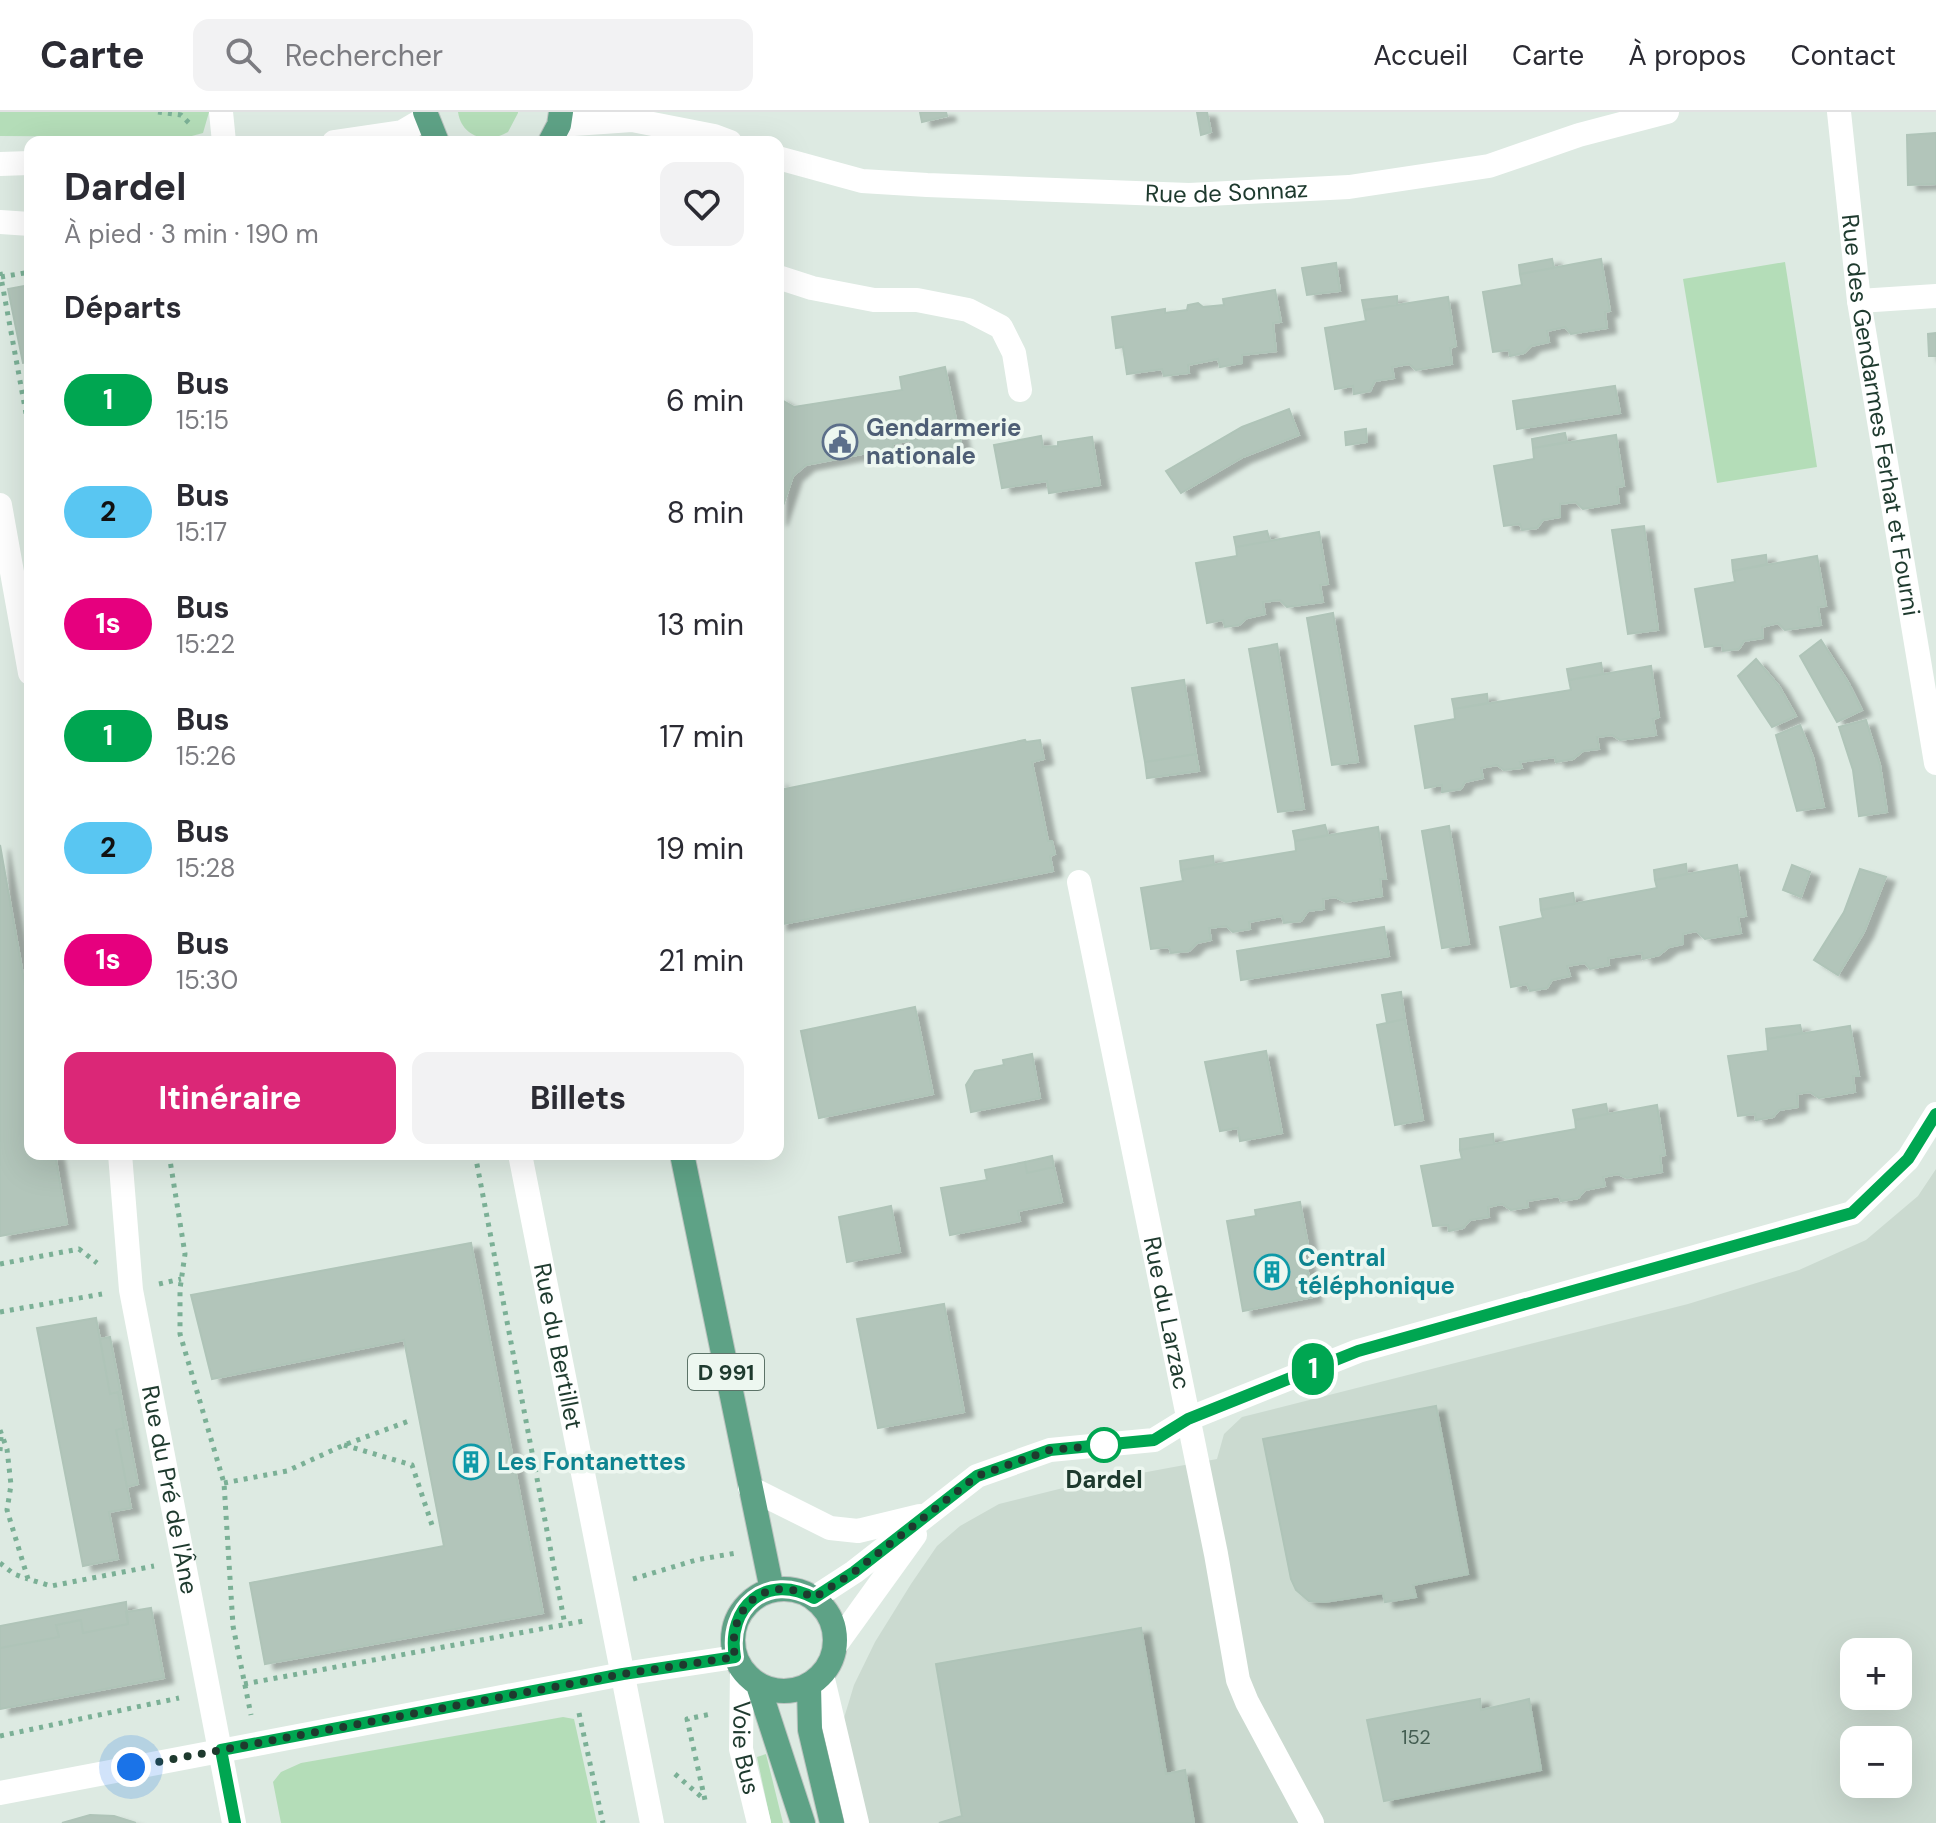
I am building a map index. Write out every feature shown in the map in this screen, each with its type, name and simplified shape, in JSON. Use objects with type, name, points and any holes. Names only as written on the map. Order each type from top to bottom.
[{"type":"main road","points":[[425,115],[434,136]]},
{"type":"main road","name":"D 991","points":[[683,1160],[772,1590]]},
{"type":"main road","points":[[745,1670],[775,1691],[793,1691],[816,1680],[831,1661],[835,1646],[831,1618],[814,1598],[793,1589],[772,1590],[750,1601],[740,1613],[732,1641],[803,1823]]},
{"type":"main road","points":[[816,1680],[810,1730],[832,1823]]},
{"type":"street","points":[[221,112],[223,136]]},
{"type":"street","points":[[680,112],[713,136]]},
{"type":"street","name":"Rue de Sonnaz","points":[[784,160],[862,181],[1189,195],[1349,187],[1489,166],[1618,118],[1667,112]]},
{"type":"street","name":"Rue des Gendarmes Ferhat et Fourni","points":[[1839,112],[1859,301],[1936,763]]},
{"type":"street","points":[[375,136],[402,132],[425,115]]},
{"type":"street","points":[[556,126],[632,120],[702,136]]},
{"type":"street","points":[[0,164],[24,163]]},
{"type":"street","points":[[0,222],[24,224]]},
{"type":"street","points":[[784,279],[812,288],[874,300],[917,300],[968,310],[1001,327],[1014,353],[1020,390]]},
{"type":"street","points":[[1859,301],[1936,296]]},
{"type":"street","points":[[0,505],[11,637],[24,662]]},
{"type":"street","name":"Rue du Larzac","points":[[1079,882],[1238,1680],[1312,1823]]},
{"type":"street","points":[[814,1598],[854,1572],[977,1476],[1050,1450],[1154,1440],[1188,1419],[1358,1351],[1852,1213],[1908,1159],[1936,1114]]},
{"type":"street","name":"Rue du Pré de l'Âne","points":[[120,1160],[131,1290],[234,1823]]},
{"type":"street","name":"Rue du Bertillet","points":[[521,1160],[652,1823]]},
{"type":"street","points":[[750,1488],[830,1528],[858,1531],[930,1514]]},
{"type":"street","points":[[835,1646],[930,1514]]},
{"type":"street","points":[[0,1793],[623,1674],[745,1670]]},
{"type":"street","name":"Voie Bus","points":[[745,1670],[741,1749],[759,1823]]},
{"type":"street","points":[[816,1680],[857,1823]]},
{"type":"path","points":[[158,112],[181,115],[199,133]]},
{"type":"path","points":[[24,273],[0,275],[24,403]]},
{"type":"path","points":[[170,1160],[185,1254],[181,1279],[180,1334],[224,1483],[233,1626],[257,1743]]},
{"type":"path","points":[[476,1160],[565,1625]]},
{"type":"path","points":[[0,1264],[79,1249],[131,1290]]},
{"type":"path","points":[[0,1312],[181,1279]]},
{"type":"path","points":[[224,1483],[287,1471],[344,1445],[409,1421]]},
{"type":"path","points":[[0,1429],[7,1449],[11,1485],[7,1510],[28,1579]]},
{"type":"path","points":[[0,1429],[0,1451]]},
{"type":"path","points":[[344,1445],[412,1465],[433,1528]]},
{"type":"path","points":[[605,1587],[696,1560],[763,1547]]},
{"type":"path","points":[[0,1563],[14,1574],[51,1586],[183,1560]]},
{"type":"path","points":[[0,1736],[209,1691],[611,1616]]},
{"type":"path","points":[[570,1708],[579,1713],[603,1823]]},
{"type":"path","points":[[672,1772],[705,1800],[687,1719],[711,1714],[715,1728]]},
{"type":"shaded area","points":[[1936,1169],[1936,1823],[866,1823],[844,1718],[854,1685],[875,1642],[911,1584],[937,1546],[960,1526],[999,1504],[1071,1486],[1217,1459],[1224,1434],[1242,1417],[1688,1304],[1799,1270],[1866,1240],[1918,1196]]},
{"type":"green space","points":[[0,112],[209,112],[203,133],[192,136],[0,136]]},
{"type":"green space","points":[[458,112],[518,112],[508,132],[500,136],[477,136],[460,121]]},
{"type":"green space","points":[[1785,262],[1817,467],[1717,483],[1683,279]]},
{"type":"green space","points":[[563,1717],[574,1719],[597,1823],[281,1823],[273,1782],[281,1772],[301,1763]]},
{"type":"green space","points":[[766,1754],[783,1823],[771,1823],[757,1757]]},
{"type":"building","points":[[920,112],[946,112],[947,116],[922,122]]},
{"type":"building","points":[[1197,112],[1207,112],[1211,132],[1201,135]]},
{"type":"building","points":[[1936,133],[1936,184],[1908,185],[1907,135]]},
{"type":"building","points":[[1552,259],[1554,268],[1520,274],[1519,265]]},
{"type":"building","points":[[1601,259],[1610,311],[1605,312],[1607,328],[1571,334],[1565,327],[1547,331],[1549,342],[1531,346],[1524,353],[1510,356],[1509,350],[1493,352],[1483,292],[1522,285],[1520,274]]},
{"type":"building","points":[[1336,263],[1340,291],[1307,295],[1302,268]]},
{"type":"building","points":[[24,286],[24,363],[23,363],[8,289]]},
{"type":"building","points":[[1275,290],[1281,322],[1273,323],[1276,351],[1242,355],[1242,363],[1220,367],[1218,359],[1188,365],[1189,373],[1164,376],[1162,369],[1127,374],[1123,347],[1116,348],[1112,317],[1165,309],[1165,313],[1187,310],[1188,305],[1198,303],[1203,307],[1224,305],[1223,299]]},
{"type":"building","points":[[1397,296],[1397,305],[1364,310],[1362,300]]},
{"type":"building","points":[[1448,297],[1456,346],[1450,348],[1452,364],[1416,370],[1409,364],[1392,367],[1394,378],[1375,381],[1370,391],[1354,394],[1353,386],[1335,389],[1325,328],[1366,321],[1364,310]]},
{"type":"building","points":[[1936,333],[1936,356],[1929,356],[1928,334]]},
{"type":"building","name":"Gendarmerie nationale","points":[[945,367],[962,448],[915,457],[911,440],[893,444],[893,448],[806,465],[793,476],[784,503],[784,401],[794,407],[902,390],[900,377]]},
{"type":"building","points":[[1615,386],[1620,413],[1517,429],[1513,401]]},
{"type":"building","points":[[1289,409],[1299,435],[1243,457],[1181,493],[1166,471],[1242,427]]},
{"type":"building","points":[[1366,429],[1367,442],[1346,445],[1345,432]]},
{"type":"building","points":[[1565,433],[1567,442],[1533,448],[1532,439]]},
{"type":"building","points":[[1616,435],[1624,486],[1617,487],[1619,503],[1583,509],[1576,502],[1560,504],[1560,517],[1543,520],[1537,528],[1522,530],[1520,524],[1504,526],[1494,466],[1534,459],[1533,448]]},
{"type":"building","points":[[1041,436],[1043,447],[1092,437],[1100,485],[1049,493],[1047,481],[1002,488],[994,445]]},
{"type":"building","points":[[1644,526],[1658,630],[1628,634],[1612,530]]},
{"type":"building","points":[[1267,531],[1270,541],[1236,547],[1234,537]]},
{"type":"building","points":[[1319,532],[1328,584],[1320,585],[1323,602],[1287,607],[1280,600],[1263,602],[1265,614],[1247,618],[1239,625],[1225,627],[1223,620],[1207,623],[1196,563],[1237,556],[1236,547]]},
{"type":"building","points":[[1766,555],[1767,564],[1733,571],[1732,560]]},
{"type":"building","points":[[1817,556],[1826,606],[1818,607],[1821,625],[1785,630],[1778,623],[1762,627],[1763,638],[1744,641],[1739,649],[1723,651],[1722,645],[1705,647],[1695,589],[1735,582],[1733,571]]},
{"type":"building","points":[[1333,613],[1358,762],[1332,765],[1307,618]]},
{"type":"building","points":[[1821,640],[1862,710],[1837,722],[1800,656]]},
{"type":"building","points":[[1277,644],[1304,809],[1278,812],[1249,649]]},
{"type":"building","points":[[1756,659],[1779,686],[1796,716],[1772,727],[1738,676]]},
{"type":"building","points":[[1601,663],[1603,674],[1569,680],[1567,669]]},
{"type":"building","points":[[1651,666],[1659,717],[1653,719],[1656,735],[1620,740],[1612,735],[1597,737],[1599,749],[1583,751],[1573,759],[1556,762],[1555,757],[1520,762],[1522,768],[1504,770],[1497,765],[1481,768],[1483,778],[1465,782],[1461,789],[1442,792],[1442,785],[1425,788],[1415,726],[1455,719],[1454,709],[1571,690],[1569,680]]},
{"type":"building","points":[[1184,680],[1196,754],[1145,762],[1132,688]]},
{"type":"building","points":[[1487,694],[1488,703],[1454,709],[1452,699]]},
{"type":"building","points":[[1866,720],[1880,765],[1887,812],[1859,816],[1853,770],[1839,727]]},
{"type":"building","points":[[1800,725],[1813,757],[1824,807],[1797,811],[1776,735]]},
{"type":"building","points":[[1025,740],[1040,740],[1044,759],[1032,762],[1048,841],[1052,841],[1055,854],[1050,856],[1053,871],[784,924],[784,789]]},
{"type":"building","points":[[1196,754],[1199,771],[1147,778],[1145,762]]},
{"type":"building","points":[[1325,825],[1328,835],[1295,841],[1293,831]]},
{"type":"building","points":[[1449,826],[1469,944],[1442,948],[1422,831]]},
{"type":"building","points":[[1378,827],[1386,879],[1380,879],[1382,896],[1346,902],[1335,897],[1323,899],[1324,909],[1308,911],[1301,921],[1284,923],[1282,916],[1249,922],[1250,929],[1233,932],[1226,926],[1209,928],[1211,940],[1197,943],[1189,951],[1171,953],[1169,947],[1151,949],[1141,888],[1183,881],[1181,870],[1296,851],[1295,841]]},
{"type":"building","points":[[0,845],[24,980],[24,1160],[56,1160],[67,1224],[0,1236]]},
{"type":"building","points":[[1213,856],[1214,865],[1181,870],[1180,861]]},
{"type":"building","points":[[1686,864],[1687,874],[1655,880],[1654,870]]},
{"type":"building","points":[[1737,865],[1746,916],[1738,917],[1741,933],[1705,939],[1696,931],[1683,934],[1683,944],[1669,947],[1659,955],[1643,959],[1642,953],[1608,958],[1609,965],[1590,969],[1585,963],[1567,966],[1570,976],[1552,980],[1547,988],[1530,991],[1527,984],[1511,987],[1500,927],[1543,918],[1541,910],[1657,888],[1655,880]]},
{"type":"building","points":[[1792,865],[1810,872],[1801,897],[1783,890]]},
{"type":"building","points":[[1860,869],[1886,877],[1864,932],[1838,975],[1814,960],[1844,912]]},
{"type":"building","points":[[1573,893],[1575,904],[1541,910],[1540,899]]},
{"type":"building","points":[[1384,927],[1389,956],[1241,980],[1237,951]]},
{"type":"building","points":[[1401,992],[1405,1019],[1387,1023],[1382,995]]},
{"type":"building","points":[[915,1007],[933,1094],[819,1118],[801,1031]]},
{"type":"building","points":[[1405,1019],[1423,1120],[1395,1125],[1377,1025]]},
{"type":"building","points":[[1800,1025],[1802,1033],[1767,1039],[1766,1029]]},
{"type":"building","points":[[1850,1026],[1859,1076],[1853,1076],[1855,1092],[1819,1098],[1810,1092],[1797,1094],[1798,1107],[1779,1110],[1773,1117],[1756,1120],[1755,1114],[1738,1116],[1728,1056],[1768,1051],[1767,1039]]},
{"type":"building","points":[[1266,1051],[1282,1133],[1240,1141],[1238,1128],[1220,1131],[1205,1062]]},
{"type":"building","points":[[1032,1054],[1040,1098],[971,1112],[966,1085],[975,1071],[1004,1065],[1003,1060]]},
{"type":"building","points":[[1606,1104],[1608,1114],[1575,1120],[1573,1110]]},
{"type":"building","points":[[1657,1105],[1665,1155],[1660,1156],[1662,1172],[1627,1178],[1618,1174],[1603,1177],[1605,1186],[1585,1190],[1578,1198],[1561,1201],[1559,1196],[1527,1201],[1528,1207],[1511,1210],[1502,1204],[1488,1207],[1489,1217],[1470,1220],[1463,1228],[1449,1231],[1448,1225],[1433,1226],[1421,1166],[1462,1159],[1460,1150],[1576,1129],[1575,1120]]},
{"type":"building","points":[[1493,1134],[1494,1144],[1460,1150],[1460,1139]]},
{"type":"building","points":[[1052,1156],[1054,1167],[1027,1173],[1025,1162]]},
{"type":"building","points":[[1025,1162],[1027,1173],[1054,1167],[1062,1202],[1018,1211],[1020,1221],[950,1235],[941,1188],[987,1180],[985,1170]]},
{"type":"building","name":"Central téléphonique","points":[[1300,1202],[1308,1245],[1303,1247],[1313,1297],[1243,1311],[1227,1221],[1256,1216],[1255,1210]]},
{"type":"building","points":[[891,1206],[900,1252],[847,1262],[839,1217]]},
{"type":"building","name":"Les Fontanettes","points":[[471,1243],[543,1613],[265,1664],[250,1583],[444,1546],[404,1340],[212,1379],[191,1295]]},
{"type":"building","points":[[944,1304],[964,1412],[878,1428],[857,1319]]},
{"type":"building","points":[[96,1318],[110,1394],[118,1392],[124,1428],[116,1430],[131,1508],[109,1512],[118,1559],[83,1566],[37,1328]]},
{"type":"building","points":[[110,1337],[138,1484],[127,1487],[116,1430],[124,1428],[118,1392],[110,1394],[100,1339]]},
{"type":"building","points":[[1436,1406],[1468,1574],[1413,1585],[1416,1597],[1385,1602],[1383,1593],[1324,1602],[1309,1601],[1296,1590],[1291,1579],[1263,1439]]},
{"type":"building","points":[[126,1602],[128,1624],[83,1633],[81,1620],[56,1625],[59,1637],[0,1648],[0,1626]]},
{"type":"building","points":[[151,1608],[164,1678],[0,1709],[0,1648],[59,1637],[56,1625],[81,1620],[83,1633],[128,1624],[126,1612]]},
{"type":"building","points":[[1141,1628],[1166,1774],[1185,1770],[1194,1823],[939,1823],[962,1816],[936,1664]]},
{"type":"building","points":[[1480,1699],[1481,1710],[1529,1699],[1541,1770],[1384,1801],[1367,1720]]},
{"type":"building","points":[[90,1815],[114,1816],[136,1823],[62,1823]]},
{"type":"bus line","name":"1","points":[[235,1823],[221,1750],[623,1674],[735,1657],[732,1641],[734,1627],[750,1601],[762,1593],[777,1589],[793,1589],[814,1598],[854,1572],[977,1476],[1050,1450],[1154,1440],[1188,1419],[1358,1351],[1852,1213],[1908,1159],[1936,1114]]},
{"type":"place","name":"Gendarmerie nationale","points":[[840,442]]},
{"type":"place","name":"Central téléphonique","points":[[1272,1272]]},
{"type":"place","name":"Dardel","points":[[1104,1445]]},
{"type":"place","name":"Les Fontanettes","points":[[471,1462]]},
{"type":"route","points":[[131,1767],[623,1674],[735,1657],[732,1641],[734,1627],[740,1613],[762,1593],[793,1589],[814,1598],[854,1572],[977,1476],[1050,1450],[1104,1445]]}]
